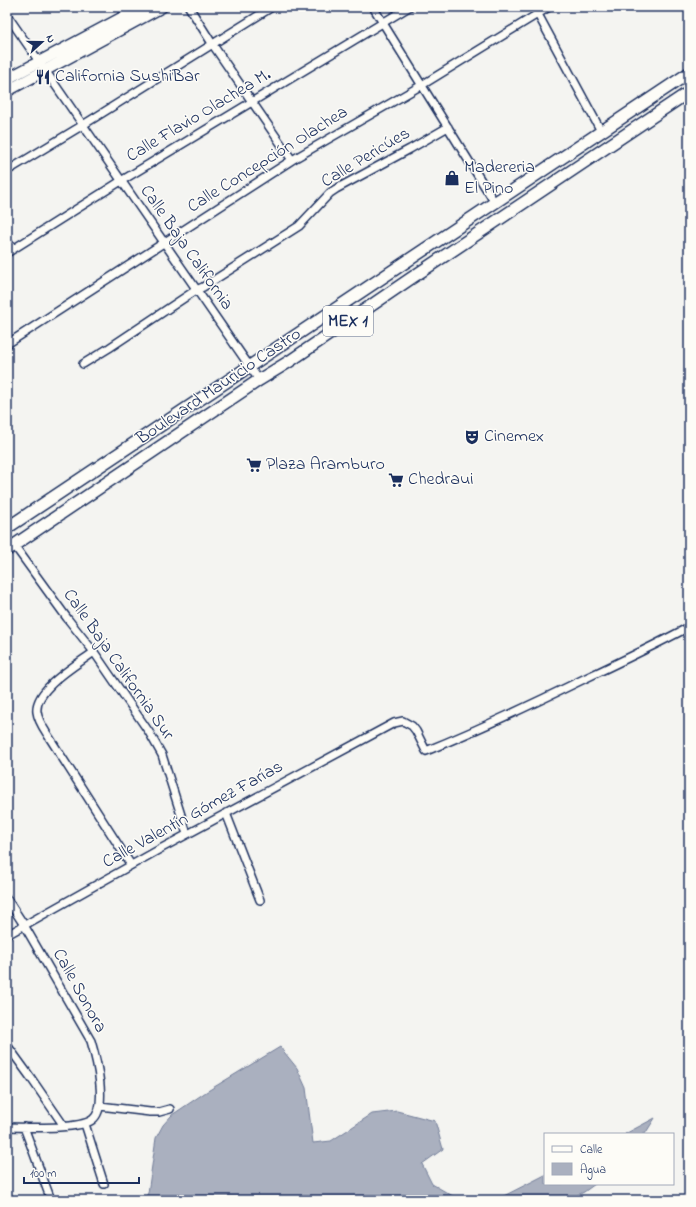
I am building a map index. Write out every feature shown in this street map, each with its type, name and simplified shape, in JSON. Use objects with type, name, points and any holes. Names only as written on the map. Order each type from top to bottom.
[{"type":"main road","points":[[7,91],[42,66],[142,7]]},
{"type":"main road","points":[[7,79],[42,66],[162,7]]},
{"type":"main road","name":"Boulevard Mauricio Castro","points":[[7,528],[689,73]]},
{"type":"main road","name":"Boulevard Mauricio Castro","points":[[10,548],[689,92]]},
{"type":"main road","points":[[42,527],[46,509],[58,494]]},
{"type":"street","points":[[189,7],[213,45],[292,160]]},
{"type":"street","points":[[7,171],[213,45],[272,7]]},
{"type":"street","points":[[373,7],[495,202]]},
{"type":"street","name":"Calle Flavio Olachea M.","points":[[10,251],[121,181],[409,7]]},
{"type":"street","name":"Calle Concepción Olachea","points":[[7,344],[292,160],[422,85],[536,10],[549,7]]},
{"type":"street","points":[[536,10],[602,131]]},
{"type":"street","name":"Calle Baja California","points":[[7,15],[259,380]]},
{"type":"street","name":"Calle Pericúes","points":[[83,364],[196,290],[296,228],[330,193],[336,189],[448,127]]},
{"type":"street","points":[[7,241],[10,251]]},
{"type":"street","name":"Calle Baja California Sur","points":[[10,548],[94,652],[157,744],[166,766],[187,834]]},
{"type":"street","name":"Calle Valentín Gómez Farías","points":[[7,935],[187,834],[394,723],[403,721],[412,726],[426,751],[461,737],[533,704],[689,627]]},
{"type":"street","points":[[94,652],[56,680],[42,694],[37,706],[37,712],[39,720],[131,865]]},
{"type":"street","points":[[226,813],[260,900]]},
{"type":"street","name":"Calle Sonora","points":[[7,899],[24,925],[91,1041],[98,1073],[100,1106]]},
{"type":"street","points":[[7,1045],[64,1126]]},
{"type":"street","points":[[7,1127],[85,1124],[93,1120],[100,1106],[150,1112],[158,1112],[170,1108]]},
{"type":"street","points":[[85,1124],[104,1184]]},
{"type":"street","points":[[24,1127],[51,1200]]},
{"type":"water","points":[[280,1047],[297,1068],[306,1088],[313,1143],[331,1141],[372,1114],[397,1111],[435,1121],[443,1149],[422,1164],[432,1184],[462,1200],[144,1200],[148,1193],[156,1138],[163,1125],[172,1115],[206,1092]]},
{"type":"water","points":[[655,1118],[646,1133],[627,1133]]},
{"type":"water","points":[[544,1176],[544,1185],[594,1185],[584,1192],[567,1200],[496,1200]]},
{"type":"place","name":"California SushiBar","points":[[43,77]]},
{"type":"place","name":"Madereria El Pino","points":[[452,178]]},
{"type":"place","name":"Cinemex","points":[[472,437]]},
{"type":"place","name":"Plaza Aramburo","points":[[254,465]]},
{"type":"place","name":"Chedraui","points":[[396,480]]}]
